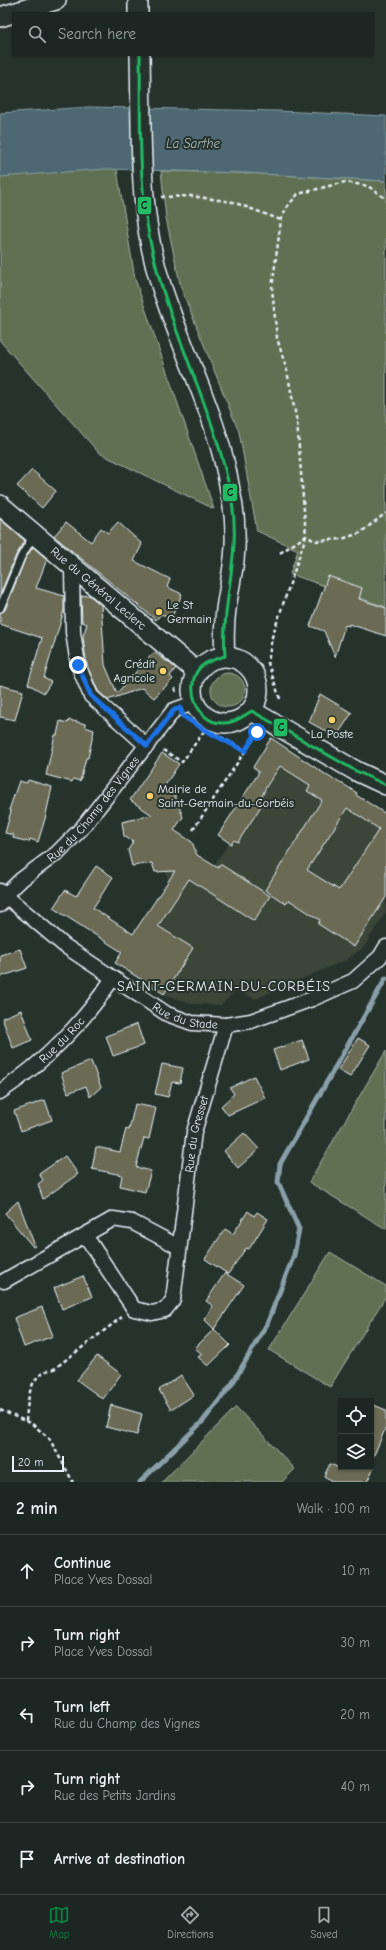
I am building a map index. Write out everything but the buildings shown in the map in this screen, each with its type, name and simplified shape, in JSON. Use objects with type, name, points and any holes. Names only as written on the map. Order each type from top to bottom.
[{"type":"street","points":[[14,12],[56,0]]},
{"type":"street","points":[[138,0],[138,12]]},
{"type":"street","points":[[0,16],[12,13]]},
{"type":"street","points":[[140,56],[141,96],[150,191],[151,246],[160,285],[224,458],[230,490],[236,534],[225,619],[225,656]]},
{"type":"street","name":"Rue du Général Leclerc","points":[[0,505],[197,672]]},
{"type":"street","points":[[72,567],[73,632],[80,671],[91,696],[150,742]]},
{"type":"street","points":[[225,656],[238,659],[250,666],[258,680],[259,696],[252,711],[243,719],[232,723],[220,724],[209,720],[187,705],[197,672],[209,661],[225,656]]},
{"type":"street","name":"Rue du Champ des Vignes","points":[[1,897],[31,871],[57,853],[82,828],[174,710],[187,705]]},
{"type":"street","points":[[252,711],[356,771],[386,785]]},
{"type":"street","name":"Rue du Stade","points":[[1,897],[65,946],[167,1014],[192,1023],[226,1025],[251,1020],[312,999],[353,981],[380,956],[386,947]]},
{"type":"street","name":"Rue du Roc","points":[[0,1092],[50,1052],[102,994],[113,978]]},
{"type":"street","name":"Rue du Gresset","points":[[134,1309],[152,1313],[166,1310],[173,1300],[194,1132],[226,1025]]},
{"type":"street","points":[[4,1282],[113,1219],[132,1222],[179,1247]]},
{"type":"street","points":[[85,1235],[134,1309]]},
{"type":"lane","points":[[0,608],[21,557],[34,535]]},
{"type":"path","points":[[280,699],[268,663],[272,637],[306,536],[297,422],[277,338],[272,288],[281,220],[286,208],[298,194],[345,182],[368,186],[386,199]]},
{"type":"path","points":[[150,191],[233,202],[281,220]]},
{"type":"path","points":[[306,536],[315,541],[342,539],[360,532],[386,514]]},
{"type":"path","points":[[280,553],[306,536]]},
{"type":"path","points":[[174,688],[187,705],[183,716],[205,730],[245,751]]},
{"type":"path","points":[[150,742],[163,744],[160,748],[182,762],[205,730]]},
{"type":"path","points":[[193,830],[257,732],[261,730]]},
{"type":"path","points":[[26,1421],[33,1380],[46,1370],[54,1369],[134,1309]]},
{"type":"path","points":[[0,1410],[26,1421],[49,1438],[73,1482]]},
{"type":"shaded area","points":[[271,738],[334,780],[335,779],[357,793],[356,795],[386,814],[386,912],[363,948],[346,960],[255,999],[236,990],[221,1005],[192,1004],[164,994],[115,963],[168,881],[166,872],[155,872],[152,863],[132,866],[128,850],[133,842],[124,836],[122,822],[153,816],[192,842],[197,855],[214,865],[229,843],[218,835],[248,788],[259,795],[270,782],[257,774],[267,757],[262,753]]},
{"type":"green space","points":[[115,158],[135,279],[214,509],[99,453],[0,341],[0,169]]},
{"type":"green space","points":[[161,171],[245,173],[386,181],[386,607],[290,574],[298,550],[257,531],[239,432],[181,288],[166,218]]},
{"type":"green space","points":[[225,673],[231,673],[235,674],[242,680],[245,690],[244,697],[238,704],[231,707],[225,707],[221,706],[214,700],[211,693],[211,687],[212,683],[218,676]]},
{"type":"green space","points":[[386,1051],[386,1229],[309,1182]]},
{"type":"green space","points":[[330,1252],[386,1286],[386,1296],[330,1387],[269,1350]]},
{"type":"green space","points":[[236,1407],[295,1469],[282,1482],[162,1482]]},
{"type":"water","name":"La Sarthe","points":[[89,107],[278,111],[386,116],[386,181],[245,173],[105,169],[0,177],[0,113]]},
{"type":"waterway","points":[[140,1482],[203,1421],[232,1384],[267,1324],[294,1255],[299,1229],[278,1182],[280,1164],[386,978]]},
{"type":"transit line","name":"C","points":[[140,56],[142,183],[154,258],[173,320],[217,440],[232,502],[234,521],[233,560],[226,617],[225,656],[207,663],[198,670],[194,677],[193,686],[193,694],[196,703],[205,717],[221,723],[241,718],[252,711],[356,771],[386,785]]},
{"type":"place","name":"Le St Germain","points":[[159,612]]},
{"type":"place","name":"Crédit Agricole","points":[[163,671]]},
{"type":"place","name":"La Poste","points":[[332,720]]},
{"type":"place","name":"Mairie de Saint-Germain-du-Corbéis","points":[[150,796]]},
{"type":"district","name":"SAINT-GERMAIN-DU-CORBÉIS","points":[[224,986]]},
{"type":"route","points":[[78,665],[91,696],[147,746],[174,710],[180,708],[183,716],[205,730],[245,751],[257,732]]}]
